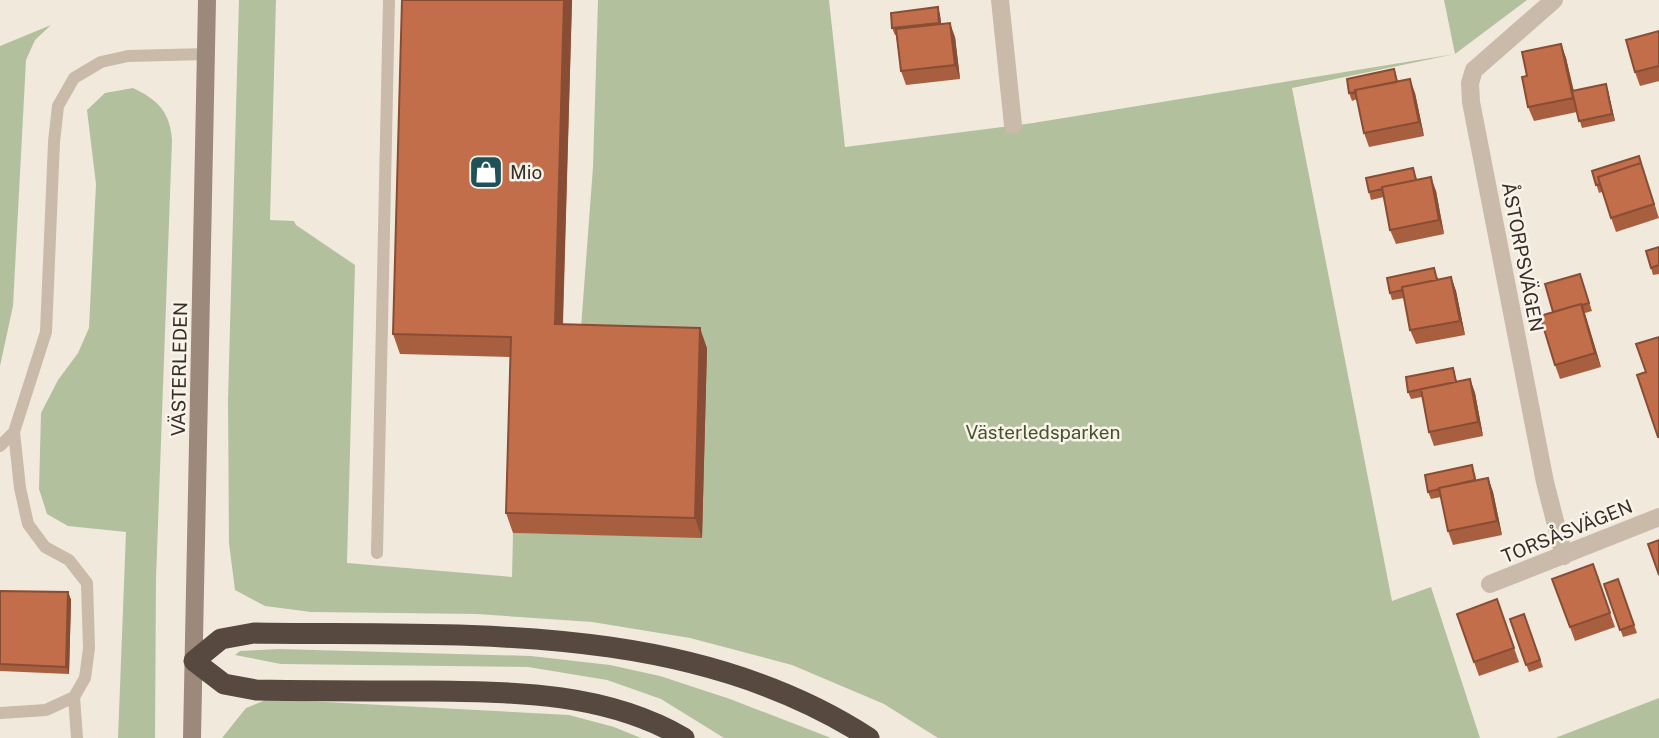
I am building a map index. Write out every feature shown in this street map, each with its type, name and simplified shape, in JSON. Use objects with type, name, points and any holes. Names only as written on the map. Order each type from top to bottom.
[{"type":"highway","points":[[684,738],[626,711],[564,697],[506,692],[256,691],[224,684],[194,661],[221,639],[254,633],[489,637],[607,646],[694,662],[766,685],[843,721],[869,738]]},
{"type":"main road","name":"VÄSTERLEDEN","points":[[192,738],[207,0]]},
{"type":"street","points":[[1000,0],[1013,125]]},
{"type":"street","name":"ÅSTORPSVÄGEN","points":[[1554,0],[1474,69],[1470,83],[1471,102],[1545,482],[1564,556]]},
{"type":"street","name":"TORSÅSVÄGEN","points":[[1490,584],[1659,517]]},
{"type":"lane","points":[[377,553],[389,0]]},
{"type":"lane","points":[[77,738],[74,697],[85,678],[89,648],[87,583],[69,560],[45,547],[28,524],[20,488],[14,432],[46,332],[58,106],[74,78],[102,62],[128,56],[206,54]]},
{"type":"lane","points":[[0,446],[14,432]]},
{"type":"lane","points":[[0,713],[46,710],[74,697]]},
{"type":"green space","name":"Västerledsparken","points":[[239,0],[276,0],[270,220],[294,221],[355,265],[347,563],[512,577],[513,533],[702,537],[580,341],[593,167],[598,0],[829,0],[845,147],[1033,123],[1455,54],[1292,88],[1392,601],[1431,587],[1480,738],[938,738],[884,704],[792,665],[690,638],[592,622],[477,614],[311,612],[265,606],[235,590],[229,543],[228,400]]},
{"type":"green space","points":[[1444,0],[1527,0],[1455,54]]},
{"type":"green space","points":[[51,25],[35,40],[26,60],[13,306],[0,366],[0,46]]},
{"type":"green space","points":[[133,88],[161,108],[169,122],[172,140],[156,579],[155,738],[118,738],[126,532],[68,526],[47,514],[39,489],[41,413],[58,380],[78,353],[89,328],[96,184],[87,110],[105,93]]},
{"type":"green space","points":[[279,649],[531,656],[610,665],[660,676],[730,699],[831,738],[724,738],[661,699],[607,680],[528,667],[281,664],[235,655],[240,651]]},
{"type":"green space","points":[[1659,698],[1659,738],[1555,738]]},
{"type":"green space","points":[[268,699],[569,715],[614,727],[641,738],[222,738],[246,708]]},
{"type":"building","name":"Mio","points":[[402,0],[564,0],[555,324],[700,328],[695,518],[506,513],[511,337],[393,334]]},
{"type":"building","points":[[938,7],[939,23],[892,28],[891,13]]},
{"type":"building","points":[[950,23],[955,65],[901,71],[896,29]]},
{"type":"building","points":[[1659,31],[1659,66],[1635,72],[1626,40]]},
{"type":"building","points":[[1561,44],[1573,98],[1528,107],[1522,77],[1527,76],[1522,52]]},
{"type":"building","points":[[1394,69],[1397,82],[1349,93],[1347,79]]},
{"type":"building","points":[[1410,79],[1419,122],[1364,133],[1355,90]]},
{"type":"building","points":[[1606,84],[1612,114],[1579,121],[1572,91]]},
{"type":"building","points":[[1639,156],[1641,163],[1598,177],[1600,184],[1596,185],[1592,171]]},
{"type":"building","points":[[1641,163],[1654,204],[1611,218],[1598,177]]},
{"type":"building","points":[[1413,168],[1416,180],[1369,192],[1366,178]]},
{"type":"building","points":[[1431,177],[1439,220],[1390,230],[1382,187]]},
{"type":"building","points":[[1659,247],[1659,265],[1651,268],[1646,251]]},
{"type":"building","points":[[1434,268],[1437,280],[1402,287],[1402,290],[1390,293],[1387,278]]},
{"type":"building","points":[[1580,274],[1589,303],[1582,305],[1583,310],[1581,304],[1553,312],[1545,284]]},
{"type":"building","points":[[1451,277],[1460,321],[1410,330],[1402,287]]},
{"type":"building","points":[[1581,304],[1595,353],[1555,365],[1540,316]]},
{"type":"building","points":[[1659,337],[1658,437],[1637,375],[1646,372],[1636,344]]},
{"type":"building","points":[[1453,368],[1456,382],[1408,392],[1406,377]]},
{"type":"building","points":[[1470,379],[1478,422],[1429,432],[1421,389]]},
{"type":"building","points":[[1472,465],[1475,480],[1428,492],[1425,475]]},
{"type":"building","points":[[1488,478],[1497,521],[1448,531],[1439,488]]},
{"type":"building","points":[[1659,540],[1659,575],[1648,544]]},
{"type":"building","points":[[1593,564],[1610,613],[1570,627],[1552,579]]},
{"type":"building","points":[[1618,579],[1634,625],[1620,630],[1604,584]]},
{"type":"building","points":[[0,591],[68,592],[66,667],[0,664]]},
{"type":"building","points":[[1497,599],[1514,648],[1474,662],[1457,614]]},
{"type":"building","points":[[1524,614],[1540,660],[1526,665],[1510,619]]},
{"type":"place","name":"Mio","points":[[486,172]]}]
